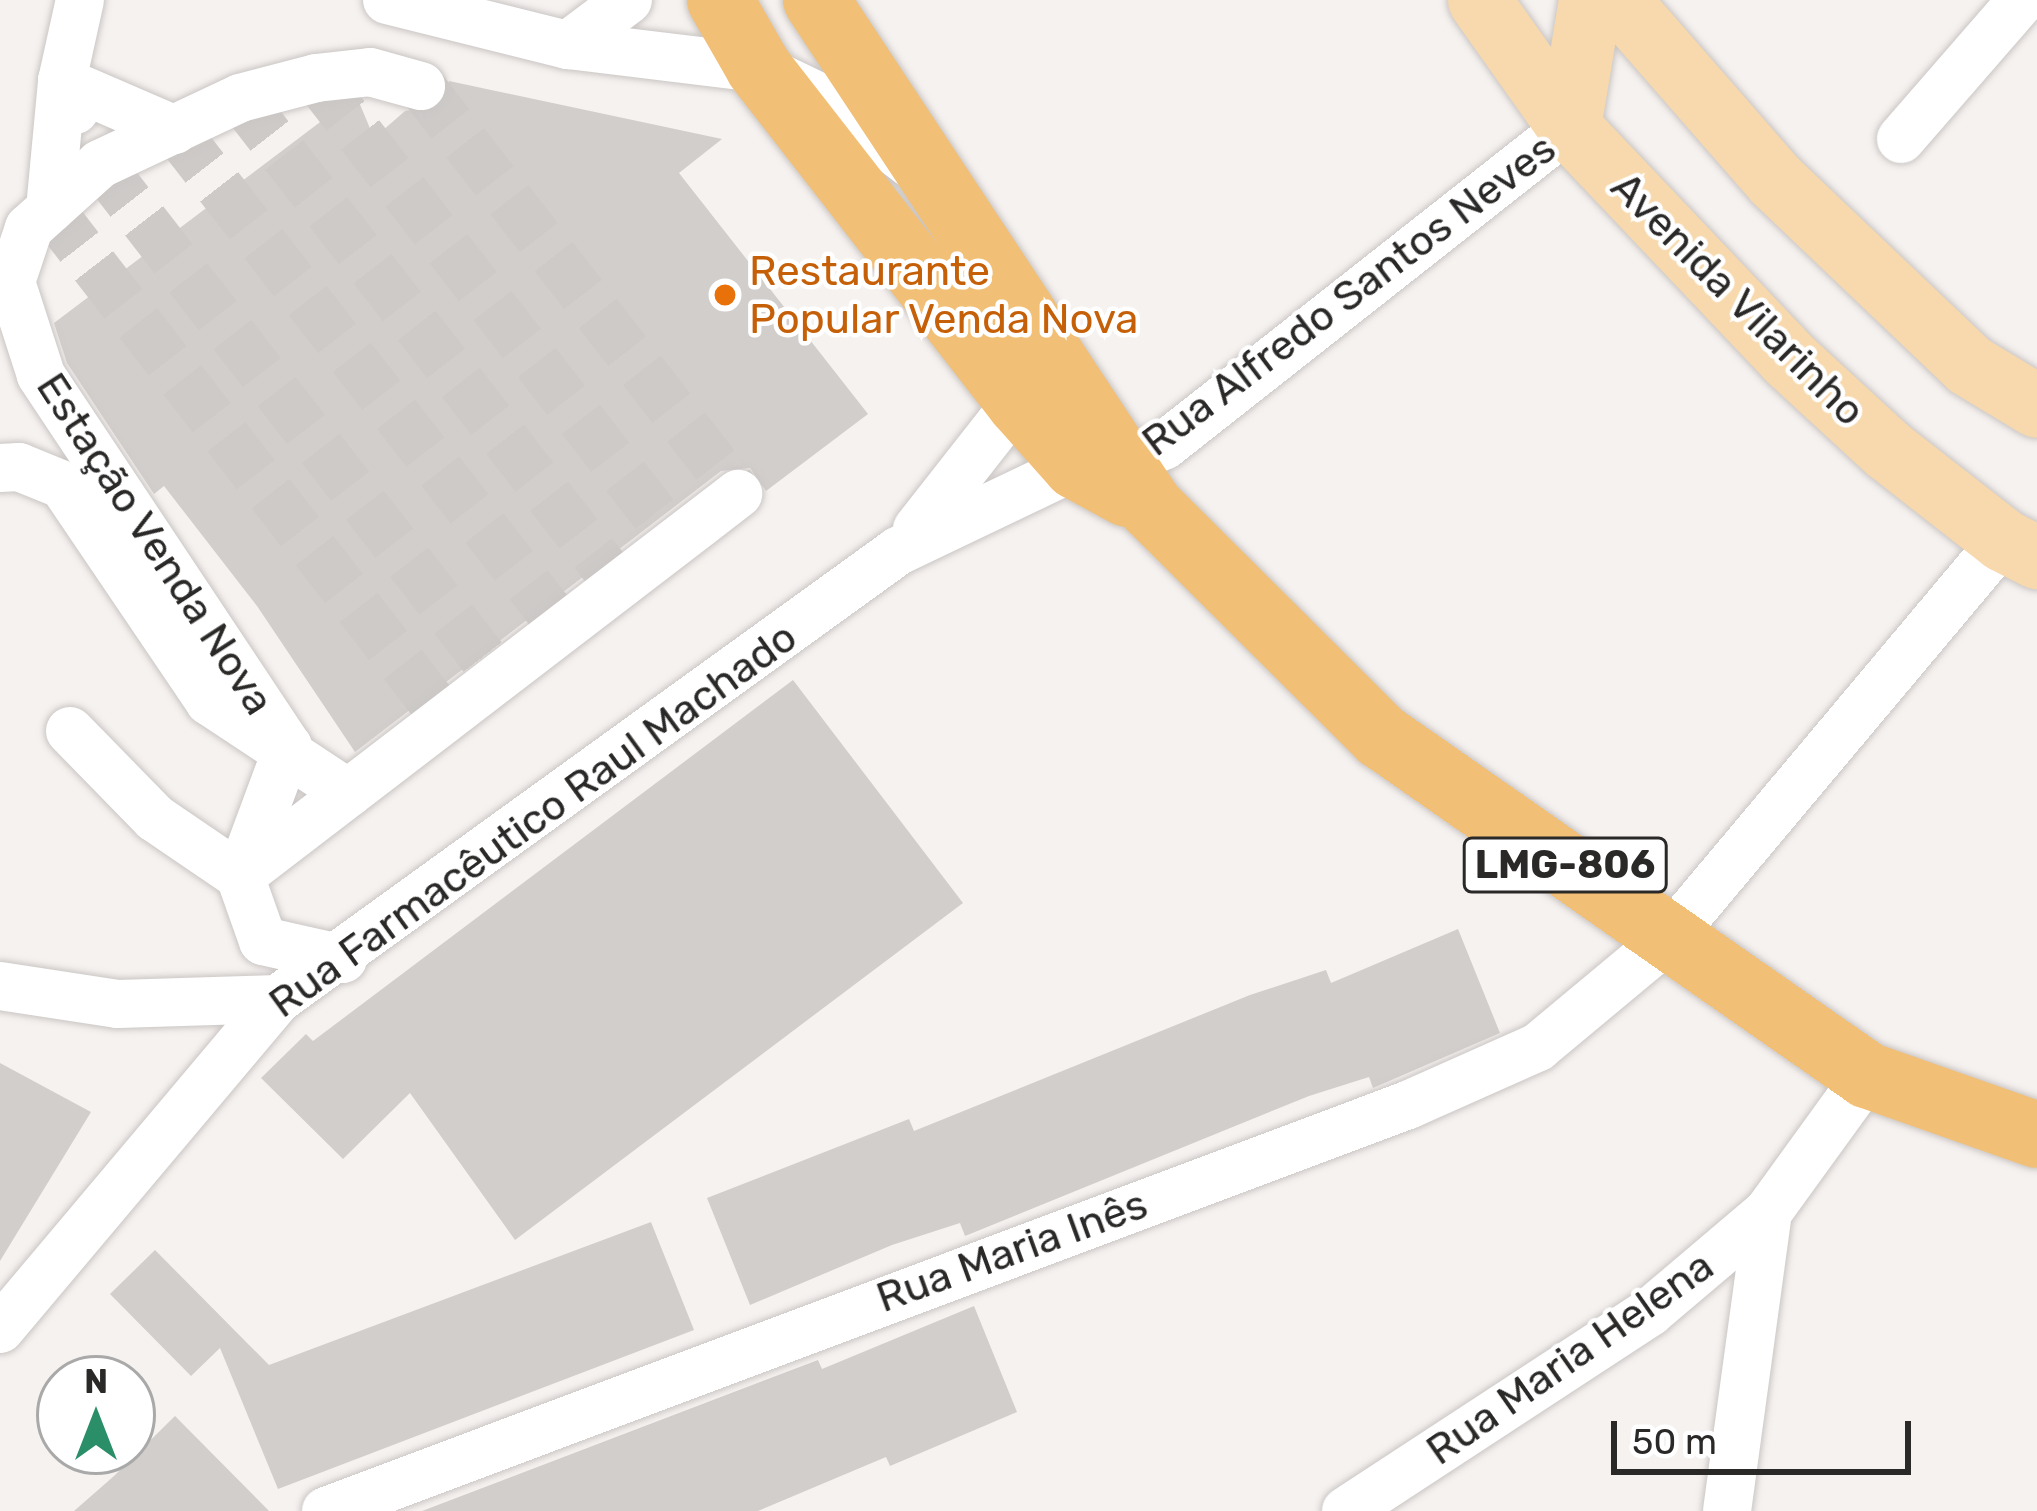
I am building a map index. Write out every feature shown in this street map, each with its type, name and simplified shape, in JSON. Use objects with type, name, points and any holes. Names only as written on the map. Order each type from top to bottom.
[{"type":"highway","name":"LMG-806","points":[[720,0],[759,68],[1118,478],[1381,736],[1867,1075],[2037,1135]]},
{"type":"highway","name":"LMG-806","points":[[816,0],[949,192],[1034,381]]},
{"type":"main road","name":"Avenida Vilarinho","points":[[1479,0],[1569,127],[1789,358],[2020,549]]},
{"type":"main road","points":[[1569,127],[1590,0]]},
{"type":"main road","points":[[1618,0],[1776,181],[1969,365],[2037,406]]},
{"type":"street","name":"Estação Venda Nova","points":[[50,209],[62,81],[80,0]]},
{"type":"street","points":[[387,0],[568,45],[759,68],[828,101],[949,192]]},
{"type":"street","points":[[568,45],[628,0]]},
{"type":"street","points":[[1901,139],[2022,0]]},
{"type":"street","name":"Estação Venda Nova","points":[[288,747],[41,375],[10,282],[29,228],[100,164],[240,98],[316,78],[370,72],[421,86]]},
{"type":"street","points":[[62,81],[175,130]]},
{"type":"street","points":[[62,81],[100,164]]},
{"type":"street","name":"Rua Alfredo Santos Neves","points":[[1118,478],[1569,127]]},
{"type":"street","name":"Rua Farmacêutico Raul Machado","points":[[0,1329],[278,999],[344,958],[898,551],[1034,381]]},
{"type":"street","name":"Estação Venda Nova","points":[[0,468],[19,467],[63,485],[209,701],[288,747],[349,793]]},
{"type":"street","name":"Rua Farmacêutico Raul Machado","points":[[898,551],[1118,478]]},
{"type":"street","points":[[240,876],[738,494]]},
{"type":"street","name":"Rua Maria Inês","points":[[326,1511],[1408,1106],[1538,1047],[1669,938],[2020,549]]},
{"type":"street","points":[[70,731],[154,818],[240,876],[263,941],[344,958]]},
{"type":"street","name":"Estação Venda Nova","points":[[240,876],[288,747]]},
{"type":"street","points":[[0,986],[118,1004],[278,999]]},
{"type":"street","name":"Rua Maria Helena","points":[[1346,1511],[1650,1312],[1768,1212],[1867,1075]]},
{"type":"street","points":[[1726,1511],[1768,1212]]},
{"type":"building","points":[[449,81],[722,139],[679,173],[868,414],[766,491],[750,468],[721,471],[355,752],[257,606],[164,486],[154,494],[67,363],[54,323],[344,104],[359,102],[374,138],[405,111],[440,107]]},
{"type":"building","points":[[793,680],[963,903],[515,1240],[410,1093],[343,1159],[261,1078],[306,1034],[313,1041]]},
{"type":"building","points":[[1458,929],[1500,1033],[1373,1088],[1369,1077],[1309,1096],[965,1236],[960,1223],[892,1245],[750,1305],[707,1198],[909,1119],[914,1131],[1250,995],[1326,970],[1331,983]]},
{"type":"building","points":[[0,1063],[91,1112],[0,1261]]},
{"type":"building","points":[[651,1222],[694,1330],[278,1489],[220,1348],[191,1376],[110,1294],[155,1250],[269,1365]]},
{"type":"building","points":[[974,1306],[1017,1412],[890,1466],[886,1457],[758,1511],[422,1511],[818,1360],[822,1369]]},
{"type":"building","points":[[175,1416],[269,1511],[74,1511],[115,1475],[156,1475],[156,1435]]},
{"type":"tunnel","points":[[316,78],[676,542]]},
{"type":"tunnel","points":[[421,86],[738,494]]},
{"type":"tunnel","points":[[240,98],[619,586]]},
{"type":"tunnel","points":[[175,130],[563,629]]},
{"type":"tunnel","points":[[100,164],[499,678]]},
{"type":"tunnel","points":[[50,209],[445,719]]},
{"type":"place","name":"Restaurante Popular Venda Nova","points":[[725,295]]}]
